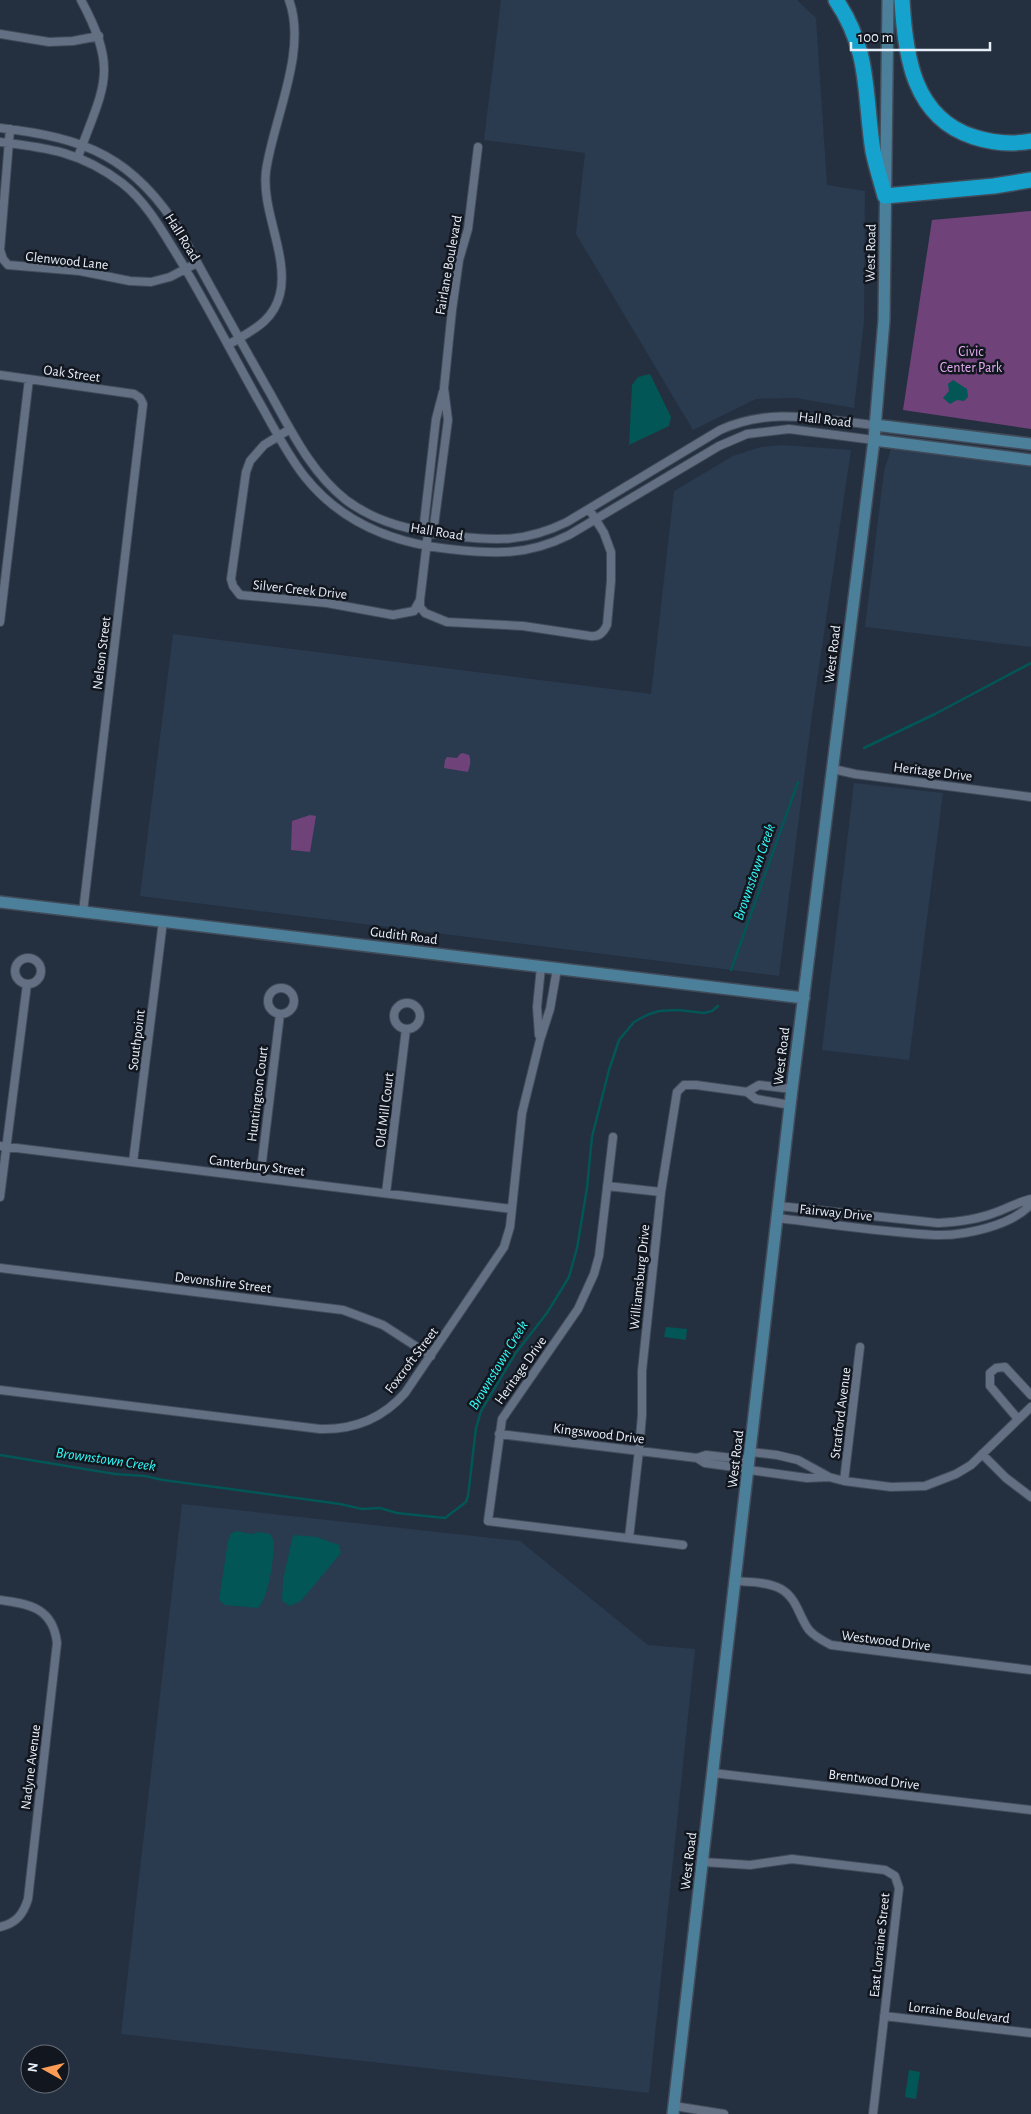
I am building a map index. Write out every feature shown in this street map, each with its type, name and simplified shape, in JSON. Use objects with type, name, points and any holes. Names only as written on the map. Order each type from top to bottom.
[{"type":"highway","points":[[836,0],[852,28],[864,64],[874,152],[886,196],[994,186],[1031,180]]},
{"type":"highway","points":[[902,0],[904,35],[911,68],[920,92],[939,116],[961,132],[986,141],[1006,144],[1031,141]]},
{"type":"main road","name":"West Road","points":[[674,2110],[790,1104],[874,440],[884,320],[888,0]]},
{"type":"main road","name":"Hall Road","points":[[875,425],[1031,444]]},
{"type":"main road","points":[[940,449],[942,434]]},
{"type":"main road","points":[[987,454],[989,439]]},
{"type":"main road","name":"Hall Road","points":[[874,440],[1031,460]]},
{"type":"main road","name":"Gudith Road","points":[[0,902],[804,998]]},
{"type":"street","points":[[78,157],[98,106],[103,86],[104,62],[99,36],[81,0]]},
{"type":"street","points":[[228,345],[253,331],[265,321],[274,309],[280,294],[282,273],[266,182],[269,155],[284,101],[295,38],[294,14],[290,0]]},
{"type":"street","points":[[0,34],[49,42],[99,36]]},
{"type":"street","name":"Hall Road","points":[[0,128],[46,134],[82,145],[116,162],[145,186],[171,217],[290,428],[317,471],[347,500],[383,521],[428,532],[488,540],[519,539],[551,530],[735,423],[777,416],[875,425]]},
{"type":"street","name":"Glenwood Lane","points":[[10,129],[0,250],[6,263],[14,267],[80,271],[144,282],[158,281],[186,270],[197,263]]},
{"type":"street","name":"Hall Road","points":[[0,142],[43,147],[78,157],[123,184],[140,201],[154,219],[186,270],[279,436],[305,478],[338,509],[381,534],[427,546],[489,553],[521,552],[555,542],[596,520],[707,452],[736,438],[758,431],[778,429],[804,431],[874,440]]},
{"type":"street","name":"Fairlane Boulevard","points":[[428,532],[436,419],[444,388],[454,290],[459,260],[468,228],[478,147]]},
{"type":"street","name":"Oak Street","points":[[0,376],[134,394],[140,398]]},
{"type":"street","points":[[0,622],[29,379]]},
{"type":"street","name":"Fairlane Boulevard","points":[[428,532],[448,420],[444,388]]},
{"type":"street","name":"Nelson Street","points":[[83,912],[143,404],[140,398]]},
{"type":"street","points":[[777,416],[778,429]]},
{"type":"street","name":"Silver Creek Drive","points":[[290,428],[256,452],[246,472],[232,579],[236,592],[244,596],[327,603],[393,615],[414,611],[420,600]]},
{"type":"street","points":[[701,442],[707,452]]},
{"type":"street","points":[[428,532],[420,600],[420,607],[425,613],[447,622],[522,626],[598,636],[604,631],[606,625],[612,563],[607,538],[589,509]]},
{"type":"street","name":"Heritage Drive","points":[[832,769],[1031,797]]},
{"type":"street","name":"Southpoint","points":[[133,1162],[163,921]]},
{"type":"street","name":"Foxcroft Street","points":[[540,1040],[537,1007],[541,967]]},
{"type":"street","name":"Foxcroft Street","points":[[0,1390],[333,1429],[345,1428],[368,1421],[390,1408],[405,1393],[431,1356],[499,1256],[509,1235],[522,1113],[550,1008],[556,969]]},
{"type":"street","points":[[0,1197],[3,1147],[26,984]]},
{"type":"street","name":"Huntington Court","points":[[260,1178],[280,1014]]},
{"type":"street","name":"Old Mill Court","points":[[386,1193],[406,1029]]},
{"type":"street","name":"Williamsburg Drive","points":[[629,1538],[642,1415],[642,1371],[661,1192],[675,1096],[679,1089],[690,1084],[747,1092],[756,1099],[790,1104]]},
{"type":"street","name":"Williamsburg Drive","points":[[747,1092],[759,1085],[792,1089]]},
{"type":"street","name":"Heritage Drive","points":[[613,1137],[599,1256],[586,1292],[566,1327],[505,1413],[499,1434],[488,1521],[683,1545]]},
{"type":"street","name":"Canterbury Street","points":[[3,1147],[512,1209]]},
{"type":"street","points":[[607,1186],[661,1192]]},
{"type":"street","name":"Fairway Drive","points":[[779,1206],[938,1224],[963,1221],[993,1213],[1017,1202],[1031,1199]]},
{"type":"street","name":"Fairway Drive","points":[[777,1218],[936,1235],[985,1228],[1024,1212],[1031,1204]]},
{"type":"street","points":[[893,1230],[894,1219]]},
{"type":"street","name":"Devonshire Street","points":[[0,1268],[343,1310],[383,1325],[431,1356]]},
{"type":"street","name":"Stratford Avenue","points":[[844,1481],[860,1346]]},
{"type":"street","points":[[1018,1419],[990,1386],[990,1374],[996,1368],[1005,1367],[1031,1395]]},
{"type":"street","points":[[750,1463],[777,1455],[798,1460],[829,1477],[844,1481],[891,1487],[925,1486],[956,1474],[982,1454],[1031,1407]]},
{"type":"street","name":"Kingswood Drive","points":[[499,1434],[697,1458],[705,1463],[750,1463]]},
{"type":"street","points":[[982,1454],[1011,1483],[1031,1496]]},
{"type":"street","points":[[750,1463],[807,1478],[829,1477]]},
{"type":"street","name":"Westwood Drive","points":[[735,1581],[759,1583],[782,1590],[793,1601],[809,1630],[816,1637],[832,1645],[1031,1670]]},
{"type":"street","name":"Nadyne Avenue","points":[[0,1600],[28,1604],[42,1612],[56,1634],[56,1655],[28,1899],[25,1909],[18,1919],[0,1927]]},
{"type":"street","name":"Brentwood Drive","points":[[713,1774],[1031,1810]]},
{"type":"street","name":"East Lorraine Street","points":[[703,1862],[750,1866],[792,1859],[885,1870],[895,1876],[898,1888],[873,2114]]},
{"type":"street","name":"Lorraine Boulevard","points":[[884,2016],[1031,2033]]},
{"type":"street","points":[[674,2110],[724,2114]]},
{"type":"shaded area","points":[[501,0],[797,0],[816,18],[827,185],[865,191],[864,322],[854,408],[796,398],[756,399],[693,430],[576,234],[585,153],[484,140]]},
{"type":"shaded area","points":[[650,374],[671,417],[669,426],[629,445],[632,385],[638,377]]},
{"type":"shaded area","points":[[953,380],[967,389],[968,397],[964,401],[957,400],[950,404],[943,398],[949,391],[948,384]]},
{"type":"shaded area","points":[[782,445],[851,450],[812,715],[779,976],[140,896],[173,634],[651,694],[674,491],[733,456],[761,447]]},
{"type":"shaded area","points":[[891,449],[1031,466],[1031,647],[865,627],[884,471]]},
{"type":"shaded area","points":[[854,783],[943,793],[909,1060],[822,1050]]},
{"type":"shaded area","points":[[666,1327],[687,1329],[686,1340],[664,1337]]},
{"type":"shaded area","points":[[182,1504],[520,1541],[648,1645],[695,1649],[649,2093],[121,2034]]},
{"type":"shaded area","points":[[237,1531],[251,1534],[260,1532],[270,1534],[274,1541],[268,1586],[262,1603],[258,1608],[225,1605],[219,1600],[228,1541],[231,1533]]},
{"type":"shaded area","points":[[293,1535],[317,1537],[339,1545],[341,1553],[301,1601],[290,1606],[282,1601],[283,1580]]},
{"type":"shaded area","points":[[909,2070],[920,2072],[916,2099],[905,2097]]},
{"type":"green space","name":"Civic Center Park","points":[[1031,211],[1031,429],[903,410],[932,220]]},
{"type":"green space","points":[[463,753],[470,757],[468,772],[444,768],[447,757],[457,758]]},
{"type":"green space","points":[[310,815],[316,816],[310,852],[291,850],[292,821]]},
{"type":"waterway","name":"Brownstown Creek","points":[[864,748],[935,714],[1031,663]]},
{"type":"waterway","name":"Brownstown Creek","points":[[731,970],[798,782]]},
{"type":"waterway","name":"Brownstown Creek","points":[[0,1455],[115,1474],[145,1476],[340,1504],[362,1509],[380,1508],[397,1513],[445,1518],[466,1502],[476,1428],[481,1411],[515,1354],[547,1313],[569,1277],[577,1248],[587,1188],[592,1137],[609,1070],[619,1040],[634,1022],[647,1015],[659,1011],[678,1010],[704,1013],[712,1011],[718,1006]]}]
